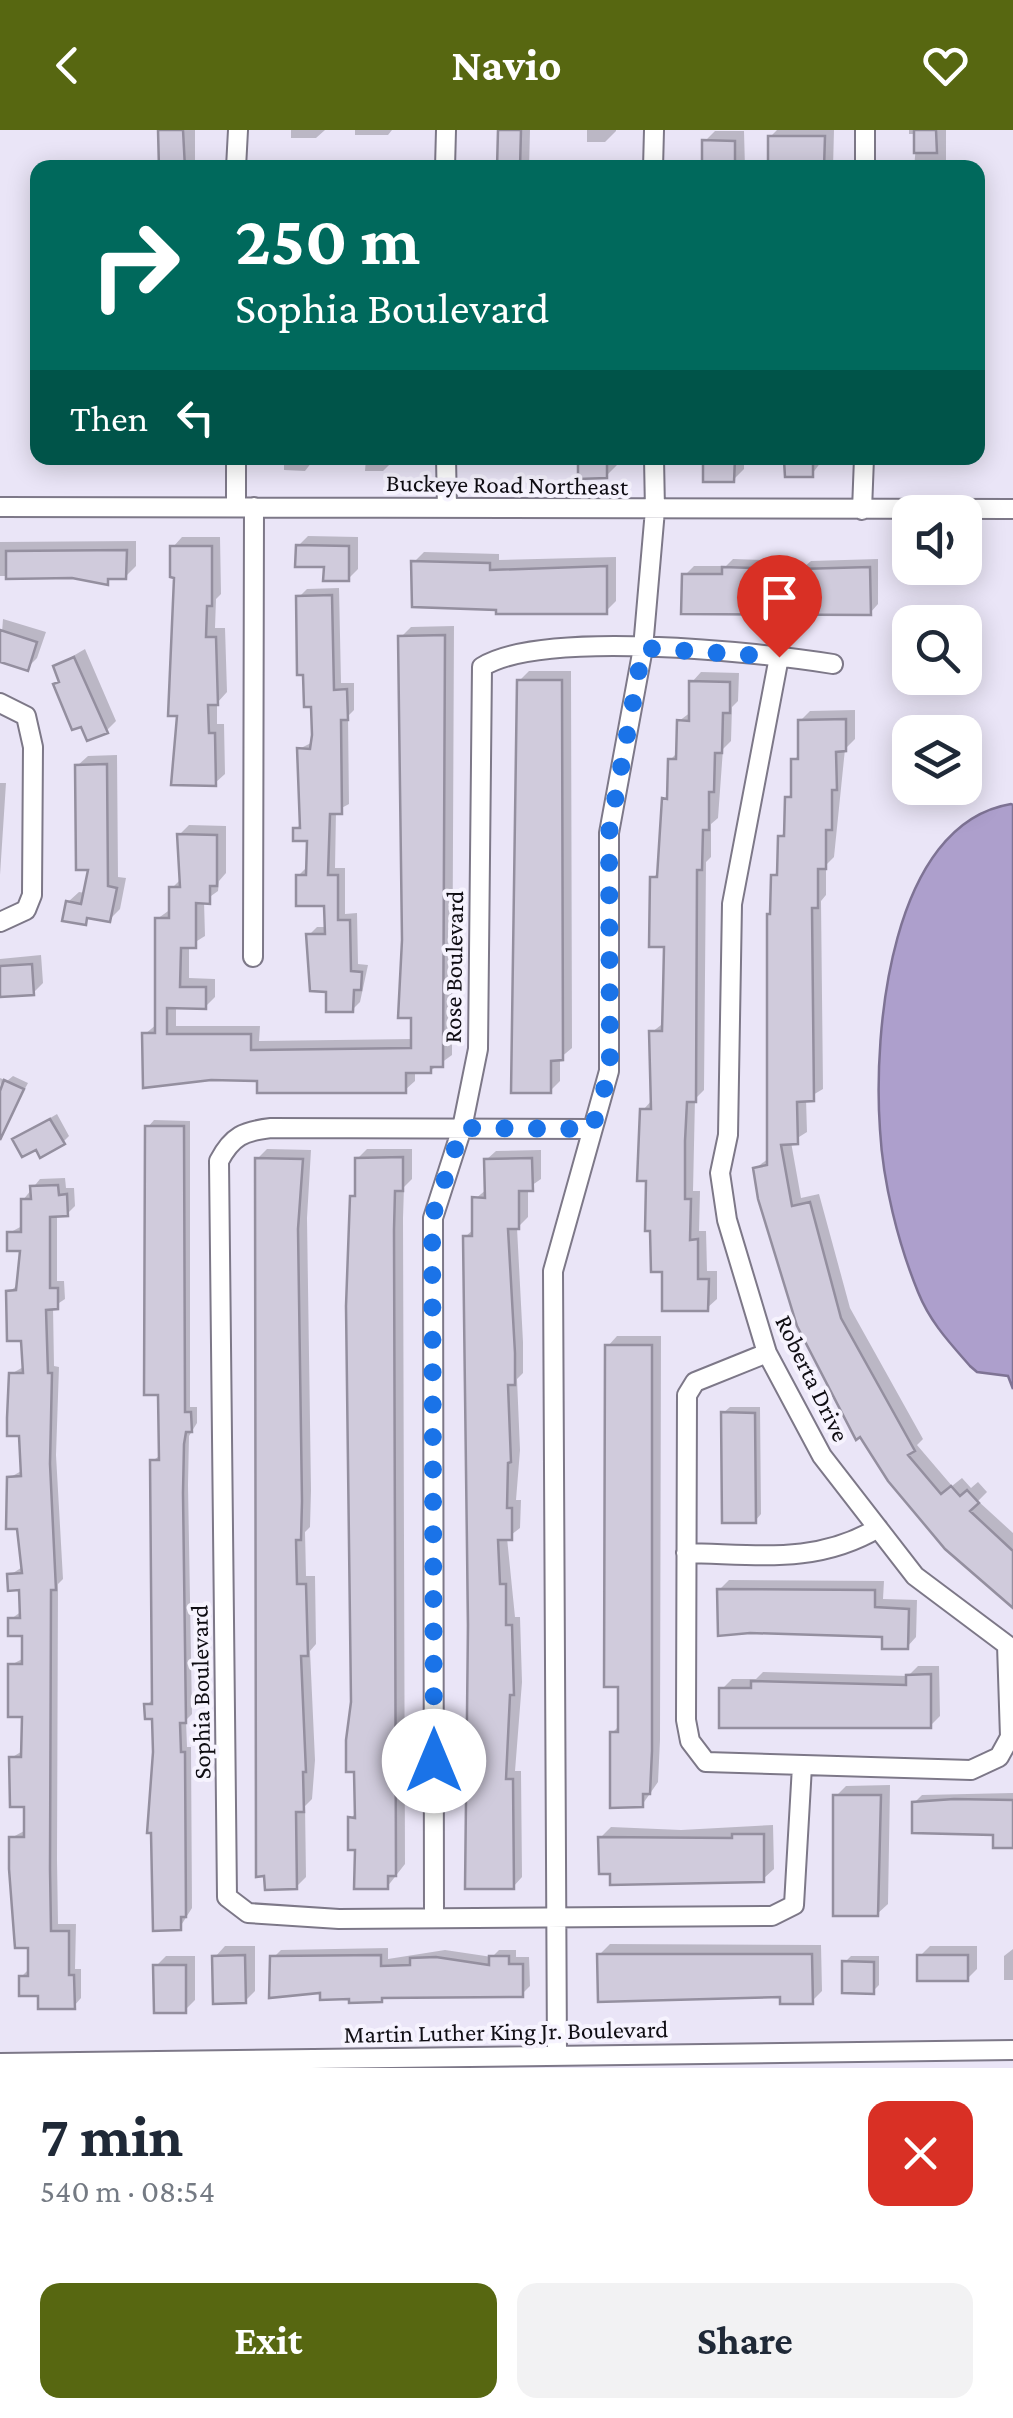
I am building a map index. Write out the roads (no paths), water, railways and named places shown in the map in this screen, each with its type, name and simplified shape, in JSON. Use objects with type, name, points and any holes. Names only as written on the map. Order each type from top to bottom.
[{"type":"street","points":[[236,160],[238,130]]},
{"type":"street","points":[[445,160],[446,130]]},
{"type":"street","points":[[654,130],[654,160]]},
{"type":"street","points":[[865,130],[865,160]]},
{"type":"street","points":[[237,465],[245,507],[254,957]]},
{"type":"street","points":[[446,465],[446,508]]},
{"type":"street","points":[[557,2056],[553,1271],[610,1070],[609,833],[643,648],[655,510],[654,465]]},
{"type":"street","points":[[862,510],[864,465]]},
{"type":"street","name":"Buckeye Road Northeast","points":[[0,507],[1013,508]]},
{"type":"street","name":"Rose Boulevard","points":[[434,1916],[432,1218],[462,1128],[478,1049],[482,668],[500,656],[542,649],[643,648],[833,664]]},
{"type":"street","name":"Roberta Drive","points":[[686,1553],[686,1720],[690,1741],[706,1762],[971,1770],[999,1758],[1010,1736],[1008,1645],[915,1576],[822,1456],[767,1353],[726,1220],[720,1173],[728,1135],[732,904],[779,657]]},
{"type":"street","points":[[0,703],[26,716],[33,747],[33,785],[32,895],[26,910],[0,922]]},
{"type":"street","name":"Sophia Boulevard","points":[[594,1120],[462,1128],[246,1131],[230,1142],[220,1161],[227,1897],[248,1913],[338,1919],[772,1916],[794,1906],[802,1766]]},
{"type":"street","points":[[767,1353],[695,1382],[688,1395],[686,1553],[818,1554],[846,1547],[878,1528]]},
{"type":"street","name":"Martin Luther King Jr. Boulevard","points":[[0,2063],[1013,2050]]}]
